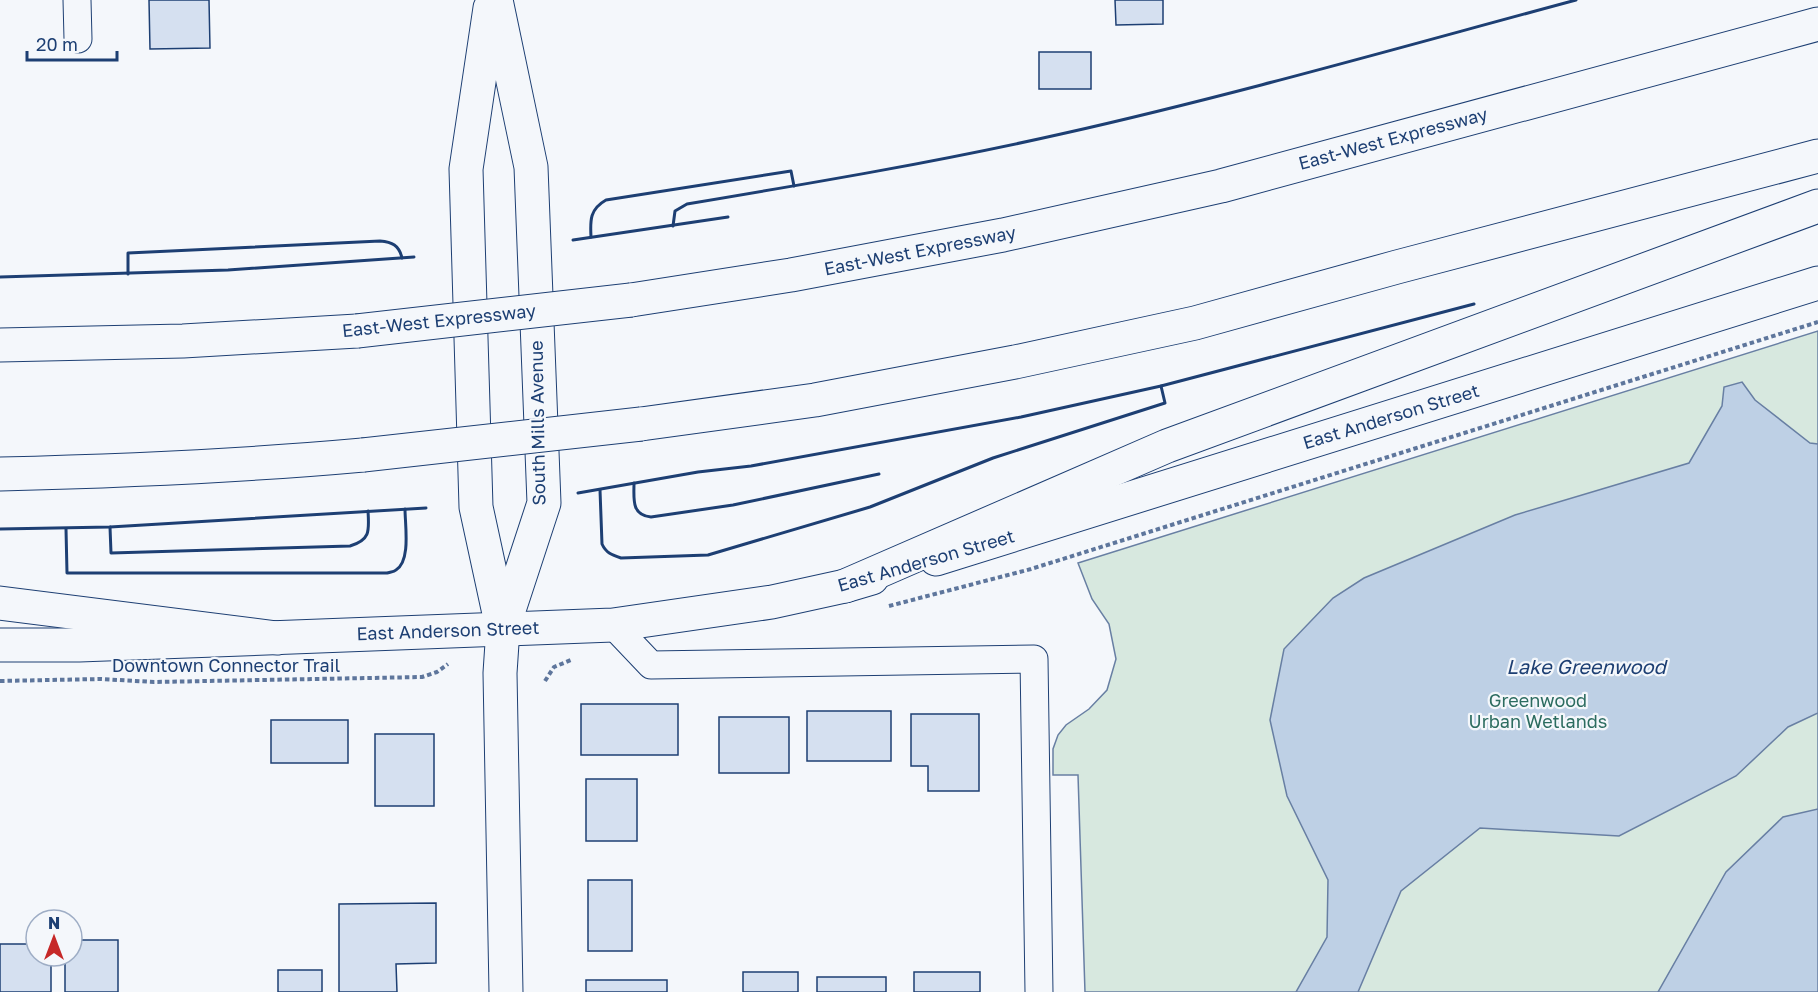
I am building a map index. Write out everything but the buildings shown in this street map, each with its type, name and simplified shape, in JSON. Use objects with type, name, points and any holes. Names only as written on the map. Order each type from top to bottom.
[{"type":"main road","name":"South Mills Avenue","points":[[494,0],[466,169],[476,507],[503,628]]},
{"type":"main road","name":"South Mills Avenue","points":[[494,0],[531,167],[543,503],[503,628],[500,673],[506,992]]},
{"type":"main road","name":"East-West Expressway","points":[[0,345],[183,341],[357,331],[632,300],[791,275],[1003,235],[1221,186],[1818,24]]},
{"type":"main road","points":[[0,474],[166,470],[256,465],[641,424],[815,400],[1015,362],[1195,322],[1818,156]]},
{"type":"main road","points":[[845,586],[1167,446],[1818,206]]},
{"type":"main road","name":"East Anderson Street","points":[[0,645],[79,645],[613,625],[702,614],[845,586],[1818,283]]},
{"type":"main road","points":[[0,603],[277,638]]},
{"type":"street","points":[[77,0],[78,39]]},
{"type":"street","points":[[613,625],[651,666],[1034,658],[1039,992]]},
{"type":"path","name":"Downtown Connector Trail","points":[[0,681],[101,679],[154,682],[422,677],[437,672],[448,664]]},
{"type":"green space","name":"Greenwood Urban Wetlands","points":[[1818,331],[1818,992],[1085,992],[1078,775],[1053,775],[1053,749],[1058,735],[1066,725],[1089,709],[1107,690],[1116,659],[1109,624],[1092,599],[1078,563]]},
{"type":"water","name":"Lake Greenwood","points":[[1742,382],[1755,400],[1810,443],[1818,444],[1818,713],[1788,727],[1736,776],[1619,836],[1480,828],[1401,891],[1358,992],[1296,992],[1327,937],[1328,880],[1287,796],[1270,720],[1284,649],[1333,598],[1364,578],[1515,515],[1689,463],[1722,406],[1724,387]]},
{"type":"water","points":[[1818,809],[1818,992],[1658,992],[1726,872],[1783,817]]},
{"type":"wall","points":[[673,226],[675,211],[687,204],[921,163],[1061,134],[1255,87],[1576,0]]},
{"type":"wall","points":[[591,237],[594,211],[606,200],[791,171],[794,186]]},
{"type":"wall","points":[[573,240],[728,217]]},
{"type":"wall","points":[[128,274],[128,253],[380,241],[394,245],[402,258]]},
{"type":"wall","points":[[0,277],[228,270],[414,257]]},
{"type":"wall","points":[[578,493],[698,472],[751,466],[1021,417],[1161,386],[1474,304]]},
{"type":"wall","points":[[600,490],[602,544],[605,550],[621,558],[708,555],[870,507],[993,458],[1165,403],[1161,386]]},
{"type":"wall","points":[[634,483],[634,500],[637,510],[651,517],[733,505],[879,474]]},
{"type":"wall","points":[[0,529],[110,527],[426,508]]},
{"type":"wall","points":[[66,529],[67,573],[387,573],[396,570],[404,559],[405,509]]},
{"type":"wall","points":[[110,527],[111,553],[350,546],[357,544],[365,537],[369,524],[368,511]]}]
